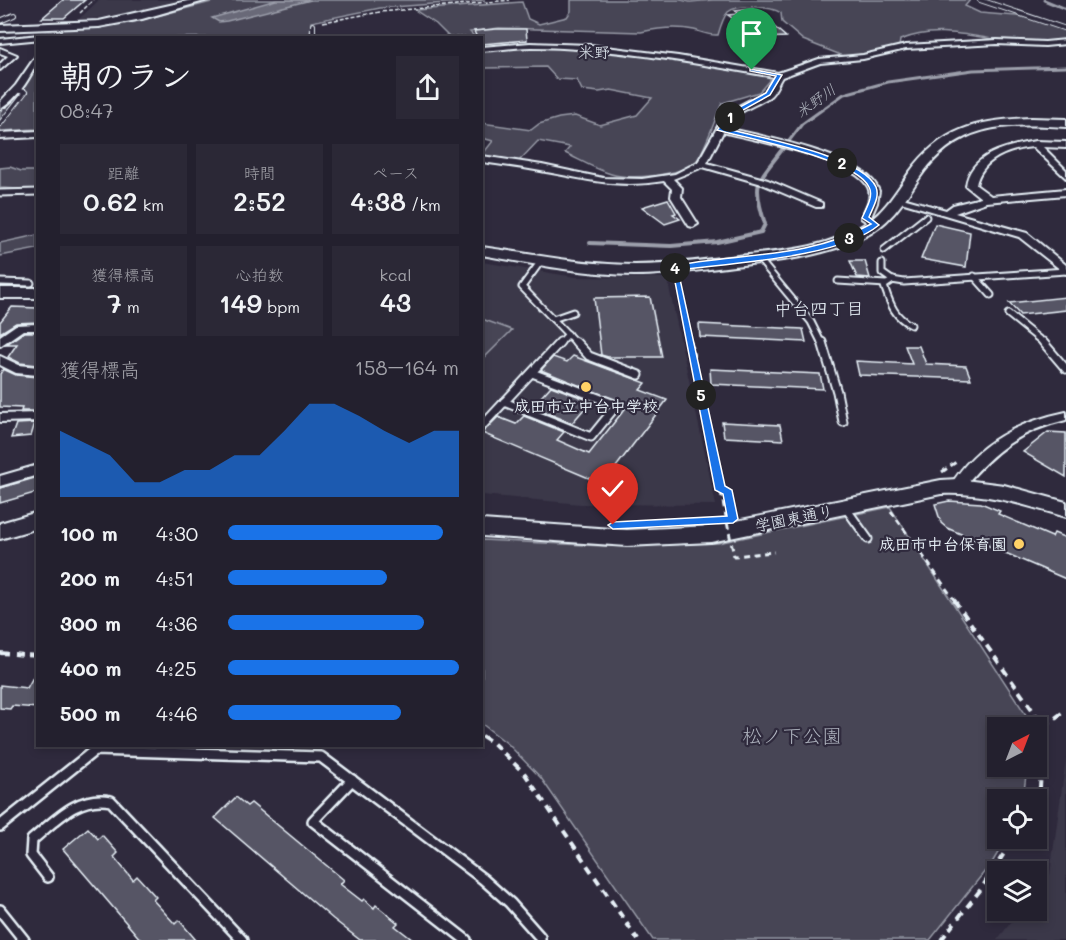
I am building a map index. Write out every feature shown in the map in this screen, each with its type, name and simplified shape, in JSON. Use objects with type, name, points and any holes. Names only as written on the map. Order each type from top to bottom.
[{"type":"street","points":[[0,25],[58,25],[77,28],[128,19],[203,0]]},
{"type":"street","points":[[50,36],[58,25]]},
{"type":"street","points":[[0,41],[36,38]]},
{"type":"street","points":[[483,49],[530,45],[590,47],[678,58],[779,75],[819,62],[862,57],[906,47],[997,42],[1045,44],[1066,42]]},
{"type":"street","points":[[0,50],[13,55],[0,68]]},
{"type":"street","points":[[0,107],[15,90],[36,58]]},
{"type":"street","points":[[483,159],[542,168],[603,181],[629,183],[685,174],[702,164],[720,129],[738,110],[768,94],[779,75]]},
{"type":"street","points":[[483,251],[616,270],[674,268],[759,259],[820,249],[855,236],[876,225],[899,200],[930,156],[950,139],[1000,124],[1066,123]]},
{"type":"street","points":[[720,129],[831,158],[856,170],[872,185],[874,196],[866,218],[876,225]]},
{"type":"street","points":[[0,135],[36,134]]},
{"type":"street","points":[[1035,144],[1066,175]]},
{"type":"street","points":[[989,199],[971,186],[972,179],[999,151],[1035,144],[1066,146]]},
{"type":"street","points":[[702,164],[765,182],[819,205]]},
{"type":"street","points":[[666,178],[677,188],[676,197],[693,224]]},
{"type":"street","points":[[948,213],[957,207],[989,199],[1066,192]]},
{"type":"street","points":[[899,200],[1023,235],[1066,271]]},
{"type":"street","points":[[5,288],[34,288]]},
{"type":"street","points":[[0,342],[20,327],[36,327]]},
{"type":"street","points":[[0,360],[16,369],[36,371]]},
{"type":"street","points":[[958,485],[978,458],[1019,429],[1066,416]]},
{"type":"street","points":[[0,418],[36,417]]},
{"type":"street","points":[[0,481],[36,471]]},
{"type":"street","name":"学園東通り","points":[[483,528],[627,537],[711,534],[958,485],[1004,491],[1066,510]]},
{"type":"street","points":[[0,531],[36,521]]},
{"type":"lane","points":[[981,0],[1003,10],[1048,21],[1066,29]]},
{"type":"lane","points":[[0,25],[14,15]]},
{"type":"lane","points":[[313,25],[313,36]]},
{"type":"lane","points":[[0,124],[25,92],[15,90]]},
{"type":"lane","points":[[0,193],[36,192]]},
{"type":"lane","points":[[884,250],[926,217]]},
{"type":"lane","points":[[759,259],[812,322],[824,347],[843,422]]},
{"type":"lane","points":[[541,261],[522,287],[589,356],[639,375]]},
{"type":"lane","points":[[882,263],[882,273],[893,280],[910,283],[974,276],[1066,271]]},
{"type":"lane","points":[[974,276],[991,295]]},
{"type":"lane","points":[[838,281],[886,284],[893,280]]},
{"type":"lane","points":[[886,284],[894,315],[902,322],[911,325]]},
{"type":"lane","points":[[553,319],[573,312]]},
{"type":"lane","points":[[1008,314],[1043,342],[1066,369]]},
{"type":"lane","points":[[483,425],[568,334]]},
{"type":"lane","points":[[504,402],[591,437],[617,405],[532,373]]},
{"type":"lane","points":[[845,507],[868,539]]},
{"type":"lane","points":[[0,826],[95,750],[321,757],[483,879],[510,903],[540,937],[540,940]]},
{"type":"lane","points":[[352,780],[313,821],[466,940]]},
{"type":"lane","points":[[48,877],[31,857],[32,840],[79,804],[90,799],[103,798],[111,801],[242,940]]},
{"type":"lane","points":[[0,910],[24,940]]},
{"type":"path","points":[[313,25],[380,12],[510,0]]},
{"type":"path","points":[[674,268],[734,556],[774,552]]},
{"type":"path","points":[[935,475],[960,459]]},
{"type":"path","points":[[721,491],[727,490],[733,519],[722,520]]},
{"type":"path","points":[[883,500],[1038,717]]},
{"type":"path","points":[[0,653],[36,656]]},
{"type":"path","points":[[1047,724],[1066,710]]},
{"type":"path","points":[[483,737],[525,774],[638,940]]},
{"type":"path","points":[[941,940],[981,889],[1007,849]]},
{"type":"shaded area","points":[[99,0],[184,0],[125,15],[78,20]]},
{"type":"shaded area","name":"成田市立中台中学校","points":[[483,262],[575,277],[667,278],[716,505],[580,504],[483,495]]},
{"type":"shaded area","points":[[1066,759],[1066,940],[997,940],[1012,921],[1047,921],[1047,878],[1050,874]]},
{"type":"green space","points":[[219,0],[485,0],[380,8],[311,22],[310,36],[57,36],[62,29],[130,23]]},
{"type":"green space","points":[[571,0],[681,0],[690,2],[713,0],[970,0],[965,6],[980,13],[1027,17],[1062,29],[1066,31],[1066,41],[1044,43],[1006,41],[940,32],[900,40],[899,47],[846,57],[803,40],[782,22],[781,13],[762,7],[739,8],[728,12],[718,35],[674,28],[641,32],[499,28],[470,32],[474,36],[448,36],[436,24],[415,10],[522,2],[528,19],[539,24],[567,17],[571,11]]},
{"type":"green space","points":[[503,48],[576,48],[633,54],[773,76],[759,92],[722,103],[699,157],[689,166],[655,175],[619,176],[599,170],[565,153],[570,147],[538,141],[519,161],[483,155],[493,141],[483,138],[483,123],[531,130],[539,124],[575,116],[600,125],[637,115],[652,98],[611,90],[599,92],[582,90],[577,80],[557,79],[546,67],[485,68],[483,73],[483,52]]},
{"type":"green space","points":[[36,64],[36,129],[0,131],[0,112]]},
{"type":"green space","points":[[10,167],[21,171],[36,171],[36,190],[0,188],[0,168]]},
{"type":"green space","points":[[36,235],[36,249],[0,256],[0,243]]},
{"type":"green space","points":[[483,319],[512,330],[483,359]]},
{"type":"green space","name":"松ノ下公園","points":[[890,507],[1027,717],[987,717],[987,777],[1026,777],[1024,789],[987,789],[987,849],[1000,849],[993,861],[987,861],[987,869],[930,940],[653,940],[541,778],[508,744],[483,725],[483,540],[606,546],[718,543]]},
{"type":"water","points":[[276,0],[311,0],[227,21],[219,22],[212,18]]},
{"type":"building","points":[[63,0],[85,0],[64,18],[42,18]]},
{"type":"building","points":[[753,9],[786,37],[759,38],[728,15],[738,14],[735,11]]},
{"type":"building","points":[[526,29],[527,40],[483,44],[483,36],[476,36],[474,31]]},
{"type":"building","points":[[668,199],[676,213],[673,214],[680,219],[665,224],[642,207]]},
{"type":"building","points":[[935,224],[970,232],[966,267],[921,259]]},
{"type":"building","points":[[850,261],[865,261],[870,278],[857,277]]},
{"type":"building","points":[[650,297],[662,357],[601,355],[594,298]]},
{"type":"building","points":[[1066,297],[1066,310],[1020,315],[1009,303]]},
{"type":"building","points":[[12,307],[36,308],[36,322],[16,323],[0,333],[0,322]]},
{"type":"building","points":[[699,324],[803,329],[806,342],[700,337]]},
{"type":"building","points":[[24,332],[36,332],[36,365],[20,363],[8,357],[17,344],[7,344]]},
{"type":"building","points":[[905,346],[919,346],[926,364],[966,366],[971,379],[859,375],[856,361],[912,364]]},
{"type":"building","points":[[573,356],[646,383],[640,390],[667,400],[603,484],[483,433],[498,417],[516,424],[524,416],[564,432],[557,440],[589,454],[628,405],[541,370],[553,357],[567,362]]},
{"type":"building","points":[[3,369],[16,375],[36,377],[36,411],[0,407],[0,374]]},
{"type":"building","points":[[710,369],[820,374],[823,389],[711,384]]},
{"type":"building","points":[[551,386],[591,401],[572,423],[532,407]]},
{"type":"building","points":[[722,422],[780,425],[783,440],[724,437]]},
{"type":"building","points":[[35,423],[31,436],[11,438],[16,424]]},
{"type":"building","points":[[1048,432],[1066,433],[1066,477],[1023,452]]},
{"type":"building","points":[[36,478],[36,493],[0,503],[0,488]]},
{"type":"building","points":[[949,501],[981,503],[1000,511],[998,514],[1052,537],[1054,533],[1066,538],[1066,579],[947,528],[941,523],[935,504]]},
{"type":"building","points":[[36,672],[36,708],[12,706],[10,709],[0,708],[0,685],[27,688]]},
{"type":"building","points":[[236,797],[247,806],[251,803],[344,880],[340,884],[374,908],[376,905],[398,923],[395,926],[413,940],[360,940],[333,919],[215,818]]},
{"type":"building","points":[[88,828],[98,839],[102,835],[118,853],[114,857],[133,880],[137,876],[156,897],[153,900],[175,924],[179,920],[196,940],[141,940],[63,849]]},
{"type":"waterway","points":[[1044,0],[1066,9]]},
{"type":"waterway","name":"米野川","points":[[783,149],[802,124],[844,94],[888,82],[973,70],[1066,67]]},
{"type":"waterway","name":"米野川","points":[[590,243],[671,246],[717,242],[761,232],[765,224],[758,198],[760,182],[784,147]]},
{"type":"place","name":"成田市立中台中学校","points":[[586,387]]},
{"type":"place","name":"成田市中台保育園","points":[[1019,544]]},
{"type":"district","name":"米野","points":[[594,52]]},
{"type":"district","name":"中台四丁目","points":[[819,309]]},
{"type":"route","points":[[613,525],[652,525],[733,519],[727,490],[720,490],[674,268],[820,249],[855,236],[876,225],[866,218],[874,190],[861,173],[831,158],[720,129],[725,121],[738,110],[768,94],[779,75],[752,70]]}]
